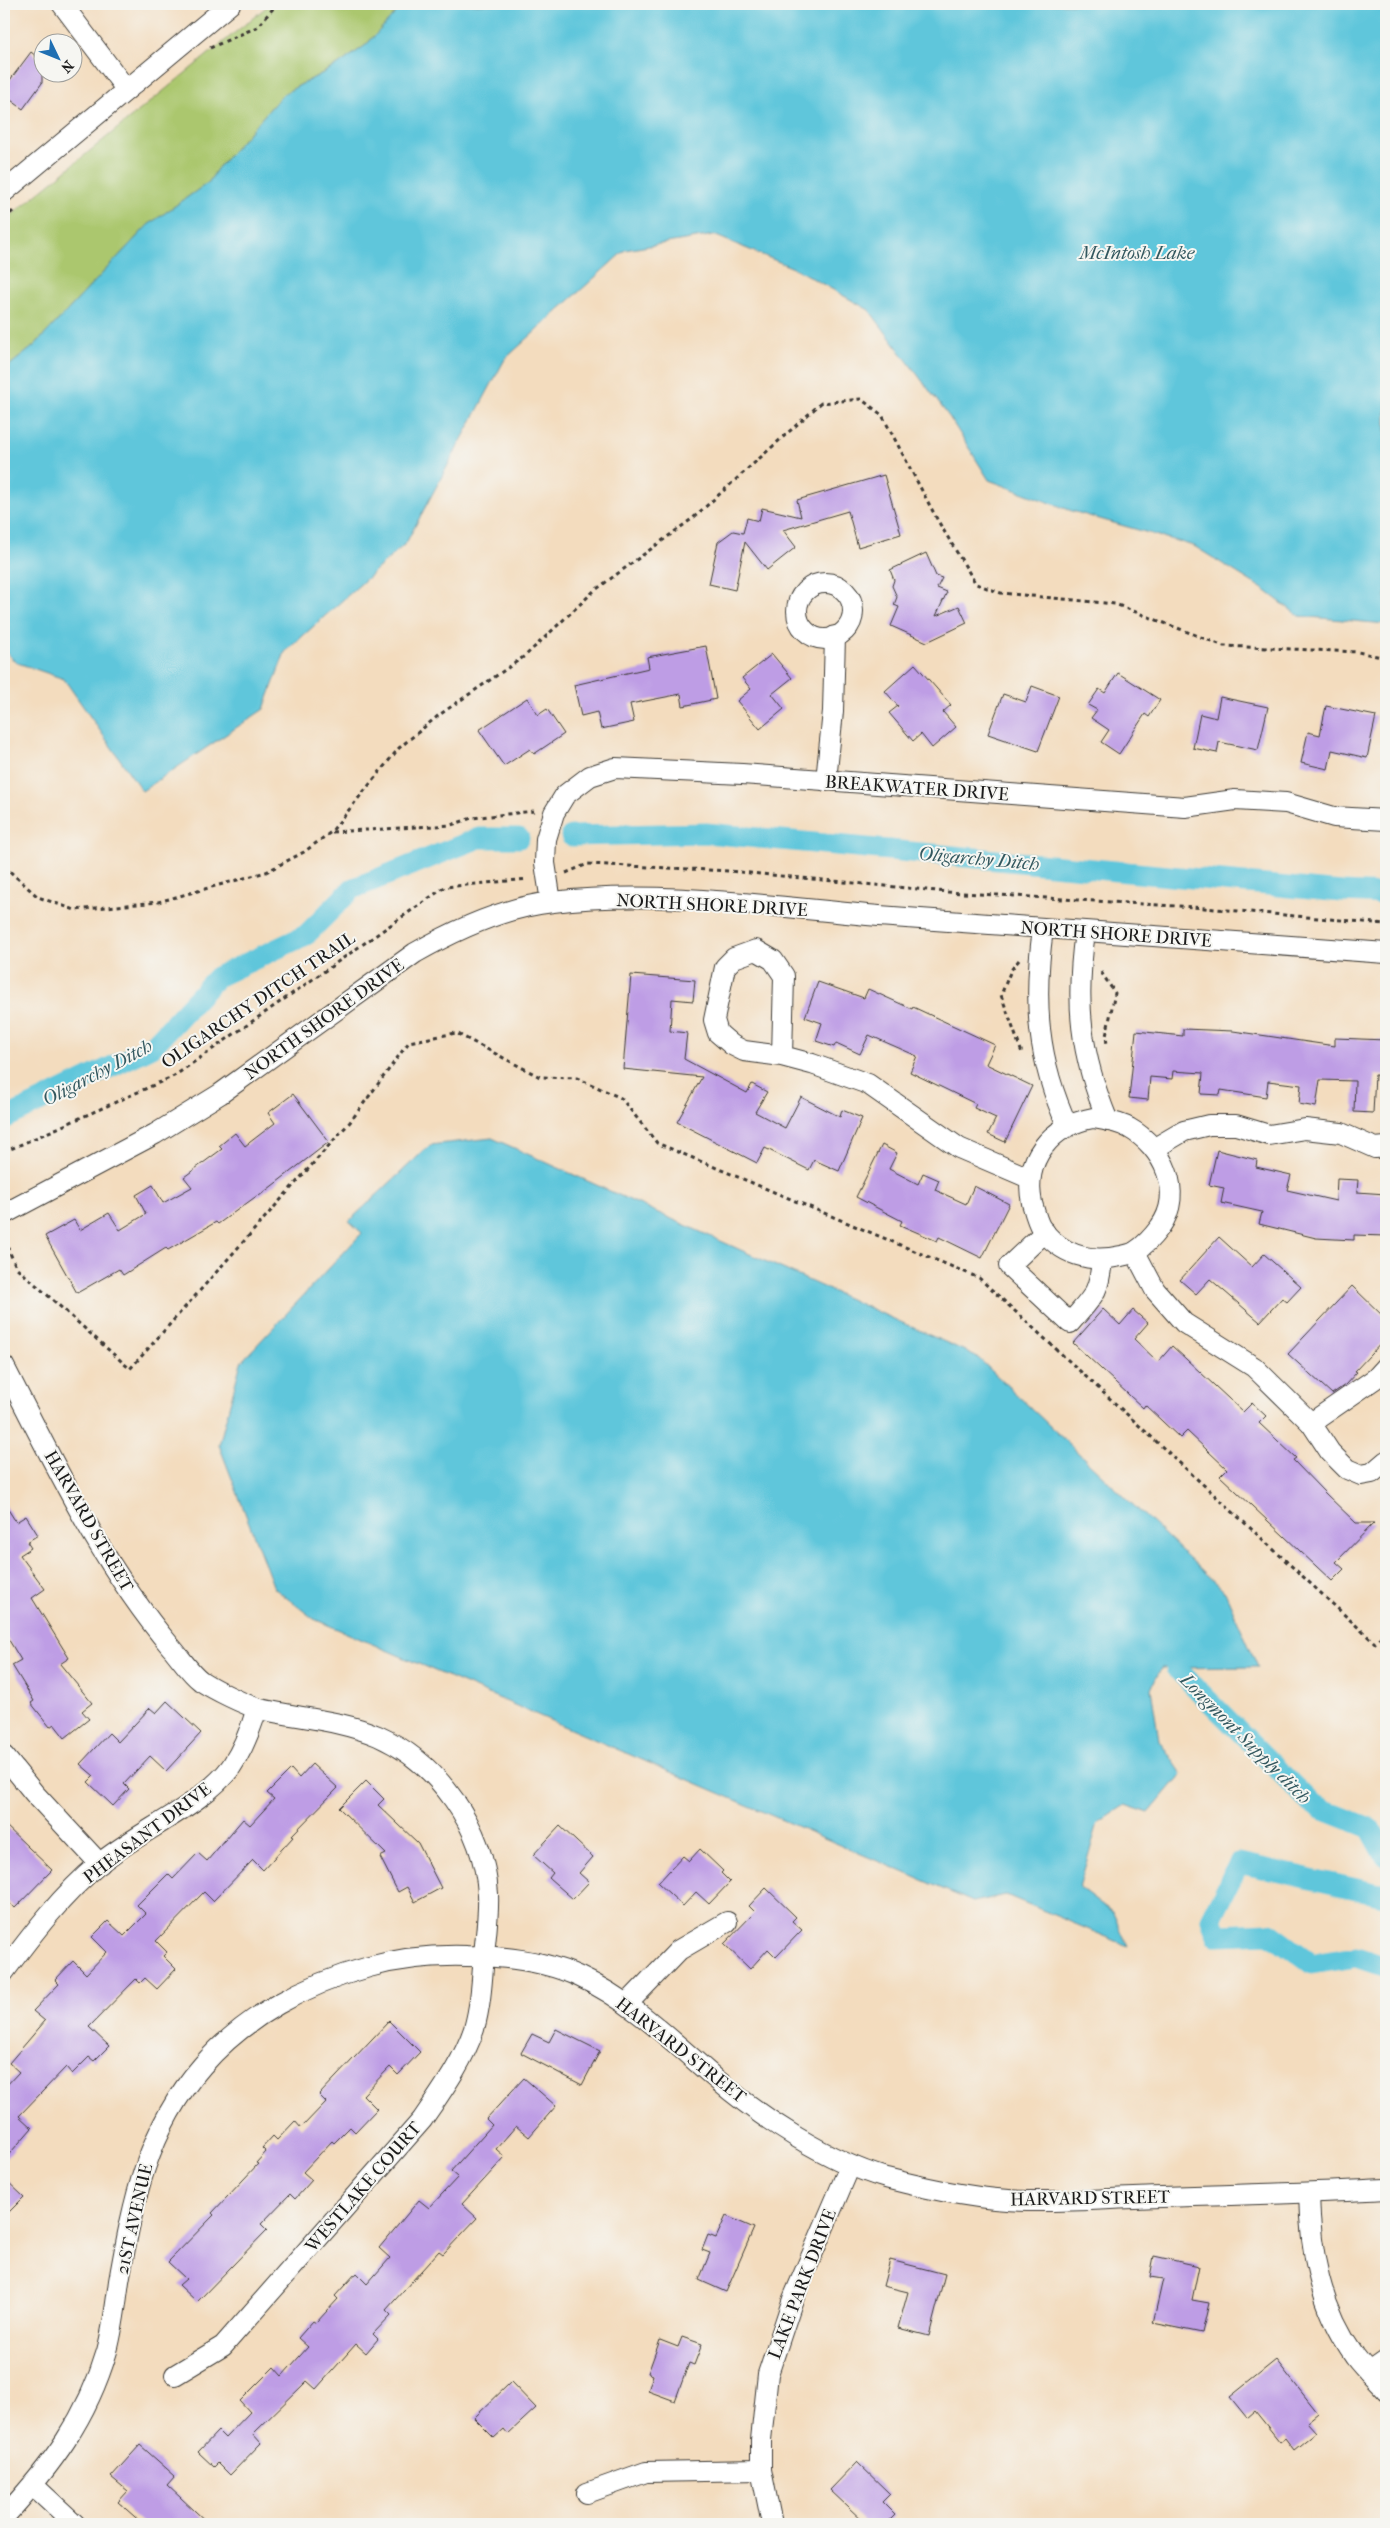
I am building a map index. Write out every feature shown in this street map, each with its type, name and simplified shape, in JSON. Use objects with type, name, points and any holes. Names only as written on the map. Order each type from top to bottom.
[{"type":"street","points":[[62,4],[126,89]]},
{"type":"street","points":[[4,192],[230,4]]},
{"type":"street","points":[[826,781],[833,711],[836,636]]},
{"type":"street","name":"BREAKWATER DRIVE","points":[[550,902],[546,839],[554,813],[565,796],[590,776],[615,768],[648,768],[1185,808],[1235,800],[1286,804],[1334,817],[1386,820]]},
{"type":"street","name":"NORTH SHORE DRIVE","points":[[4,1214],[154,1134],[220,1094],[415,953],[441,938],[498,914],[550,902],[662,898],[1044,929],[1386,953]]},
{"type":"street","points":[[1044,929],[1037,972],[1039,1029],[1047,1072],[1068,1127]]},
{"type":"street","points":[[1086,932],[1079,973],[1081,1031],[1090,1073],[1108,1121]]},
{"type":"street","points":[[782,1056],[784,976],[773,960],[756,950],[734,958],[725,967],[721,978],[714,1020],[718,1033],[732,1045],[744,1051],[782,1056],[812,1064],[868,1084],[959,1148],[1029,1178]]},
{"type":"street","points":[[1093,1118],[1108,1121],[1129,1128],[1155,1148],[1172,1189],[1168,1208],[1160,1226],[1135,1252],[1094,1260],[1062,1249],[1040,1227],[1033,1206],[1029,1178],[1031,1168],[1041,1150],[1068,1127],[1093,1118]]},
{"type":"street","points":[[1155,1148],[1184,1131],[1209,1125],[1236,1125],[1269,1135],[1305,1129],[1341,1133],[1375,1148],[1386,1147]]},
{"type":"street","points":[[1045,1232],[1009,1266],[1070,1323],[1100,1285],[1102,1259]]},
{"type":"street","points":[[1135,1252],[1155,1290],[1184,1323],[1254,1367],[1311,1423],[1330,1452],[1347,1469],[1361,1475],[1372,1473],[1386,1462]]},
{"type":"street","name":"HARVARD STREET","points":[[4,1366],[56,1467],[118,1578],[162,1636],[200,1680],[257,1708],[367,1732],[410,1755],[443,1785],[468,1822],[480,1851],[488,1894],[484,1956],[531,1961],[579,1976],[627,2004],[676,2043],[720,2082],[782,2128],[850,2166],[884,2177],[954,2194],[1026,2201],[1386,2189]]},
{"type":"street","points":[[1311,1423],[1376,1378],[1386,1367]]},
{"type":"street","name":"PHEASANT DRIVE","points":[[4,1972],[54,1907],[100,1864],[144,1831],[204,1794],[230,1768],[249,1735],[257,1708]]},
{"type":"street","points":[[4,1756],[34,1793],[100,1864]]},
{"type":"street","points":[[627,2004],[680,1950],[727,1922]]},
{"type":"street","name":"21ST AVENUE","points":[[4,2517],[66,2444],[90,2398],[108,2349],[130,2218],[145,2164],[168,2112],[201,2066],[242,2027],[302,1991],[340,1975],[392,1960],[440,1955],[484,1956]]},
{"type":"street","name":"WESTLAKE COURT","points":[[176,2375],[224,2346],[422,2120],[450,2080],[473,2030],[481,1994],[484,1956]]},
{"type":"street","name":"LAKE PARK DRIVE","points":[[772,2524],[761,2470],[761,2440],[768,2374],[793,2299],[850,2166]]},
{"type":"street","points":[[1308,2193],[1309,2234],[1319,2282],[1330,2313],[1355,2356],[1386,2390]]},
{"type":"street","points":[[1369,2372],[1386,2360]]},
{"type":"street","points":[[587,2493],[646,2472],[761,2470]]},
{"type":"street","points":[[33,2485],[75,2524]]},
{"type":"path","points":[[204,51],[257,27],[277,4]]},
{"type":"path","points":[[4,218],[19,206]]},
{"type":"path","points":[[4,866],[38,897],[75,910],[158,902],[266,872],[304,852],[331,832],[399,748],[439,715],[526,656],[594,591],[692,518],[820,403],[861,398],[882,415],[938,521],[976,584],[1001,593],[1115,604],[1224,646],[1358,652],[1386,658]]},
{"type":"path","points":[[331,832],[451,825],[472,818],[534,810],[532,818]]},
{"type":"path","name":"OLIGARCHY DITCH TRAIL","points":[[4,1152],[174,1076],[445,887],[525,880],[570,872],[588,864],[729,871],[948,892],[1193,906],[1386,924]]},
{"type":"path","points":[[525,870],[525,880]]},
{"type":"path","points":[[1096,964],[1115,993],[1106,1036],[1107,1046]]},
{"type":"path","points":[[4,1239],[16,1267],[130,1369],[350,1122],[408,1042],[456,1033],[540,1077],[577,1078],[621,1098],[657,1143],[979,1278],[1375,1643],[1386,1630]]},
{"type":"green space","points":[[270,4],[404,4],[366,45],[338,65],[283,94],[217,169],[209,182],[148,225],[34,346],[10,365],[4,375],[4,221]]},
{"type":"water","name":"McIntosh Lake","points":[[404,4],[1386,4],[1386,624],[1299,616],[1263,589],[1194,546],[1072,511],[989,480],[950,418],[869,310],[796,269],[714,235],[625,250],[505,359],[406,543],[285,652],[264,709],[142,791],[64,679],[15,662],[4,649],[4,375],[10,365],[34,346],[148,225],[209,182],[217,169],[283,94],[338,65],[366,45]]},
{"type":"water","points":[[492,1138],[976,1356],[1225,1592],[1258,1667],[1161,1668],[1151,1689],[1159,1740],[1182,1774],[1149,1813],[1125,1805],[1098,1823],[1079,1887],[1113,1913],[1128,1946],[1006,1895],[973,1902],[314,1619],[274,1588],[219,1445],[241,1362],[362,1233],[349,1221],[430,1145]]},
{"type":"building","points":[[31,52],[32,82],[42,83],[23,109],[4,95],[4,88]]},
{"type":"building","points":[[884,475],[901,534],[858,547],[848,511],[783,530],[796,547],[767,570],[745,542],[735,590],[709,584],[718,542],[733,531],[743,533],[747,518],[759,521],[762,508],[801,517],[797,500]]},
{"type":"building","points":[[926,553],[936,576],[942,578],[937,588],[947,592],[936,616],[959,606],[967,623],[927,642],[891,626],[899,607],[894,605],[897,597],[892,586],[894,580],[890,570]]},
{"type":"building","points":[[706,646],[716,699],[683,706],[681,694],[630,704],[634,722],[601,729],[597,712],[581,716],[574,685],[649,668],[647,657]]},
{"type":"building","points":[[772,654],[792,678],[772,694],[784,709],[760,729],[737,701],[751,689],[742,678]]},
{"type":"building","points":[[915,664],[951,705],[943,712],[956,727],[932,748],[921,734],[913,741],[889,713],[898,706],[885,691]]},
{"type":"building","points":[[1118,673],[1160,700],[1149,717],[1145,714],[1119,754],[1101,742],[1109,730],[1091,718],[1097,710],[1088,705],[1099,689],[1105,693]]},
{"type":"building","points":[[1032,686],[1059,696],[1038,751],[988,734],[1003,694],[1026,702]]},
{"type":"building","points":[[1220,697],[1268,707],[1258,750],[1219,742],[1217,753],[1193,748],[1200,714],[1216,718]]},
{"type":"building","points":[[527,698],[538,715],[547,709],[564,734],[534,754],[530,749],[504,766],[479,730]]},
{"type":"building","points":[[1326,706],[1376,716],[1367,758],[1332,750],[1328,769],[1301,763],[1308,732],[1320,735]]},
{"type":"building","points":[[631,975],[695,980],[693,1001],[672,999],[670,1031],[687,1033],[684,1059],[747,1093],[752,1084],[767,1092],[755,1112],[785,1128],[801,1097],[840,1117],[842,1110],[862,1118],[839,1171],[814,1160],[809,1170],[765,1148],[757,1163],[677,1122],[702,1077],[623,1069]]},
{"type":"building","points":[[818,982],[864,998],[868,989],[912,1009],[913,1007],[995,1045],[986,1064],[1032,1086],[1005,1142],[988,1134],[996,1118],[974,1108],[976,1104],[910,1072],[917,1056],[869,1035],[860,1054],[836,1043],[834,1047],[816,1041],[822,1023],[805,1017]]},
{"type":"building","points":[[1183,1029],[1233,1031],[1335,1046],[1335,1038],[1386,1040],[1386,1076],[1375,1075],[1373,1113],[1354,1112],[1355,1081],[1320,1080],[1316,1107],[1299,1104],[1301,1085],[1268,1081],[1266,1097],[1221,1090],[1220,1095],[1201,1094],[1203,1073],[1173,1071],[1172,1079],[1150,1077],[1148,1100],[1129,1098],[1136,1031],[1183,1036]]},
{"type":"building","points":[[293,1094],[329,1142],[259,1196],[218,1224],[216,1222],[168,1250],[166,1248],[123,1275],[119,1269],[77,1293],[45,1236],[74,1220],[80,1230],[109,1213],[120,1230],[146,1214],[136,1195],[153,1185],[163,1203],[192,1187],[184,1177],[222,1149],[219,1146],[235,1133],[245,1146],[275,1123],[268,1113]]},
{"type":"building","points":[[882,1145],[897,1153],[889,1169],[918,1184],[923,1173],[939,1180],[935,1190],[966,1204],[974,1186],[1009,1204],[982,1258],[939,1237],[937,1241],[900,1225],[902,1221],[856,1197]]},
{"type":"building","points":[[1217,1150],[1257,1160],[1256,1167],[1291,1175],[1287,1190],[1336,1201],[1337,1179],[1358,1180],[1357,1192],[1386,1194],[1386,1236],[1354,1235],[1354,1240],[1316,1238],[1259,1224],[1262,1212],[1221,1203],[1224,1188],[1209,1185]]},
{"type":"building","points":[[1219,1237],[1252,1267],[1264,1254],[1301,1287],[1287,1302],[1282,1298],[1260,1322],[1210,1279],[1196,1294],[1180,1280]]},
{"type":"building","points":[[1352,1286],[1386,1319],[1386,1338],[1355,1371],[1357,1372],[1345,1385],[1332,1394],[1288,1354]]},
{"type":"building","points":[[1103,1309],[1120,1325],[1133,1310],[1148,1323],[1134,1339],[1158,1362],[1172,1346],[1243,1412],[1252,1403],[1266,1416],[1259,1423],[1296,1458],[1293,1460],[1325,1493],[1356,1523],[1374,1523],[1336,1562],[1344,1569],[1332,1581],[1220,1476],[1227,1469],[1187,1431],[1180,1438],[1145,1405],[1143,1408],[1073,1343]]},
{"type":"building","points":[[4,1503],[16,1522],[26,1516],[38,1535],[27,1542],[31,1548],[20,1555],[45,1589],[32,1598],[69,1658],[60,1664],[92,1703],[82,1711],[89,1719],[65,1738],[54,1724],[50,1727],[31,1703],[34,1701],[12,1665],[21,1660],[4,1632]]},
{"type":"building","points":[[167,1701],[201,1733],[166,1771],[150,1756],[124,1784],[129,1789],[113,1806],[88,1782],[94,1776],[80,1764],[109,1733],[118,1742],[150,1708],[156,1713]]},
{"type":"building","points":[[312,1764],[338,1788],[291,1836],[293,1837],[263,1870],[253,1860],[213,1901],[204,1892],[156,1941],[167,1952],[163,1956],[176,1969],[157,1989],[145,1978],[140,1983],[136,1979],[89,2027],[109,2046],[94,2061],[89,2057],[72,2074],[66,2067],[19,2116],[32,2128],[4,2160],[4,2088],[19,2072],[9,2063],[45,2021],[33,2011],[59,1984],[55,1980],[73,1961],[86,1974],[107,1952],[92,1937],[108,1921],[124,1936],[146,1914],[137,1905],[168,1874],[173,1879],[198,1853],[207,1861],[243,1819],[250,1825],[274,1799],[267,1793],[291,1769],[299,1778]]},
{"type":"building","points":[[366,1781],[384,1799],[378,1805],[418,1843],[441,1888],[415,1902],[407,1887],[398,1892],[380,1857],[386,1854],[339,1808]]},
{"type":"building","points":[[4,1824],[52,1870],[15,1908],[4,1898]]},
{"type":"building","points":[[560,1826],[593,1857],[579,1873],[589,1882],[573,1899],[549,1878],[553,1873],[533,1855]]},
{"type":"building","points":[[700,1849],[723,1871],[721,1873],[730,1882],[709,1904],[696,1892],[683,1906],[658,1883],[683,1856],[689,1861]]},
{"type":"building","points":[[766,1888],[796,1917],[792,1921],[802,1930],[776,1957],[768,1949],[750,1969],[724,1944],[755,1912],[749,1906]]},
{"type":"building","points":[[389,2021],[420,2052],[398,2075],[390,2067],[363,2095],[377,2109],[355,2132],[350,2127],[334,2143],[332,2141],[303,2172],[312,2180],[295,2199],[290,2194],[261,2224],[267,2230],[197,2302],[179,2285],[186,2279],[168,2262],[214,2215],[212,2213],[258,2164],[256,2163],[266,2152],[262,2148],[273,2136],[277,2140],[295,2121],[301,2128],[326,2102],[319,2095]]},
{"type":"building","points":[[556,2029],[600,2051],[582,2085],[521,2053],[532,2034],[549,2042]]},
{"type":"building","points":[[524,2078],[556,2106],[529,2137],[516,2126],[496,2149],[505,2157],[462,2204],[477,2218],[443,2254],[439,2251],[386,2310],[391,2315],[373,2334],[378,2339],[366,2353],[356,2344],[316,2389],[307,2381],[253,2434],[261,2443],[230,2475],[218,2463],[214,2467],[198,2452],[218,2431],[225,2438],[250,2412],[240,2401],[274,2367],[282,2376],[308,2347],[298,2338],[313,2321],[316,2323],[338,2299],[335,2296],[356,2273],[367,2284],[390,2258],[379,2248],[419,2200],[429,2208],[458,2177],[451,2171],[492,2125],[486,2119]]},
{"type":"building","points":[[4,2178],[24,2197],[4,2217]]},
{"type":"building","points":[[726,2216],[754,2228],[726,2292],[699,2280],[710,2253],[702,2250],[708,2235],[716,2238]]},
{"type":"building","points":[[1154,2256],[1199,2266],[1192,2300],[1209,2303],[1202,2333],[1153,2323],[1163,2279],[1150,2277]]},
{"type":"building","points":[[890,2260],[945,2274],[929,2336],[898,2328],[908,2292],[883,2286]]},
{"type":"building","points":[[682,2337],[702,2344],[694,2365],[689,2363],[675,2401],[648,2391],[653,2375],[648,2373],[660,2340],[678,2347]]},
{"type":"building","points":[[1276,2360],[1318,2413],[1307,2422],[1316,2432],[1294,2450],[1285,2438],[1280,2442],[1255,2411],[1247,2418],[1230,2397]]},
{"type":"building","points":[[511,2382],[536,2408],[508,2434],[504,2429],[494,2438],[474,2418]]},
{"type":"building","points":[[140,2445],[175,2476],[167,2485],[209,2524],[143,2524],[118,2502],[128,2491],[111,2477]]},
{"type":"building","points":[[857,2462],[890,2494],[882,2502],[895,2515],[886,2524],[866,2524],[830,2490]]},
{"type":"waterway","name":"Oligarchy Ditch","points":[[571,836],[706,833],[1342,892],[1386,894]]},
{"type":"waterway","name":"Oligarchy Ditch","points":[[4,1119],[152,1047],[217,977],[306,935],[352,889],[479,838],[519,838]]},
{"type":"waterway","name":"Longmont Supply ditch","points":[[1176,1668],[1314,1806],[1370,1828],[1386,1857]]},
{"type":"waterway","name":"Longmont Supply ditch","points":[[1386,1892],[1384,1895],[1239,1863],[1211,1919],[1217,1935],[1270,1933],[1312,1964],[1356,1957],[1386,1967]]}]
